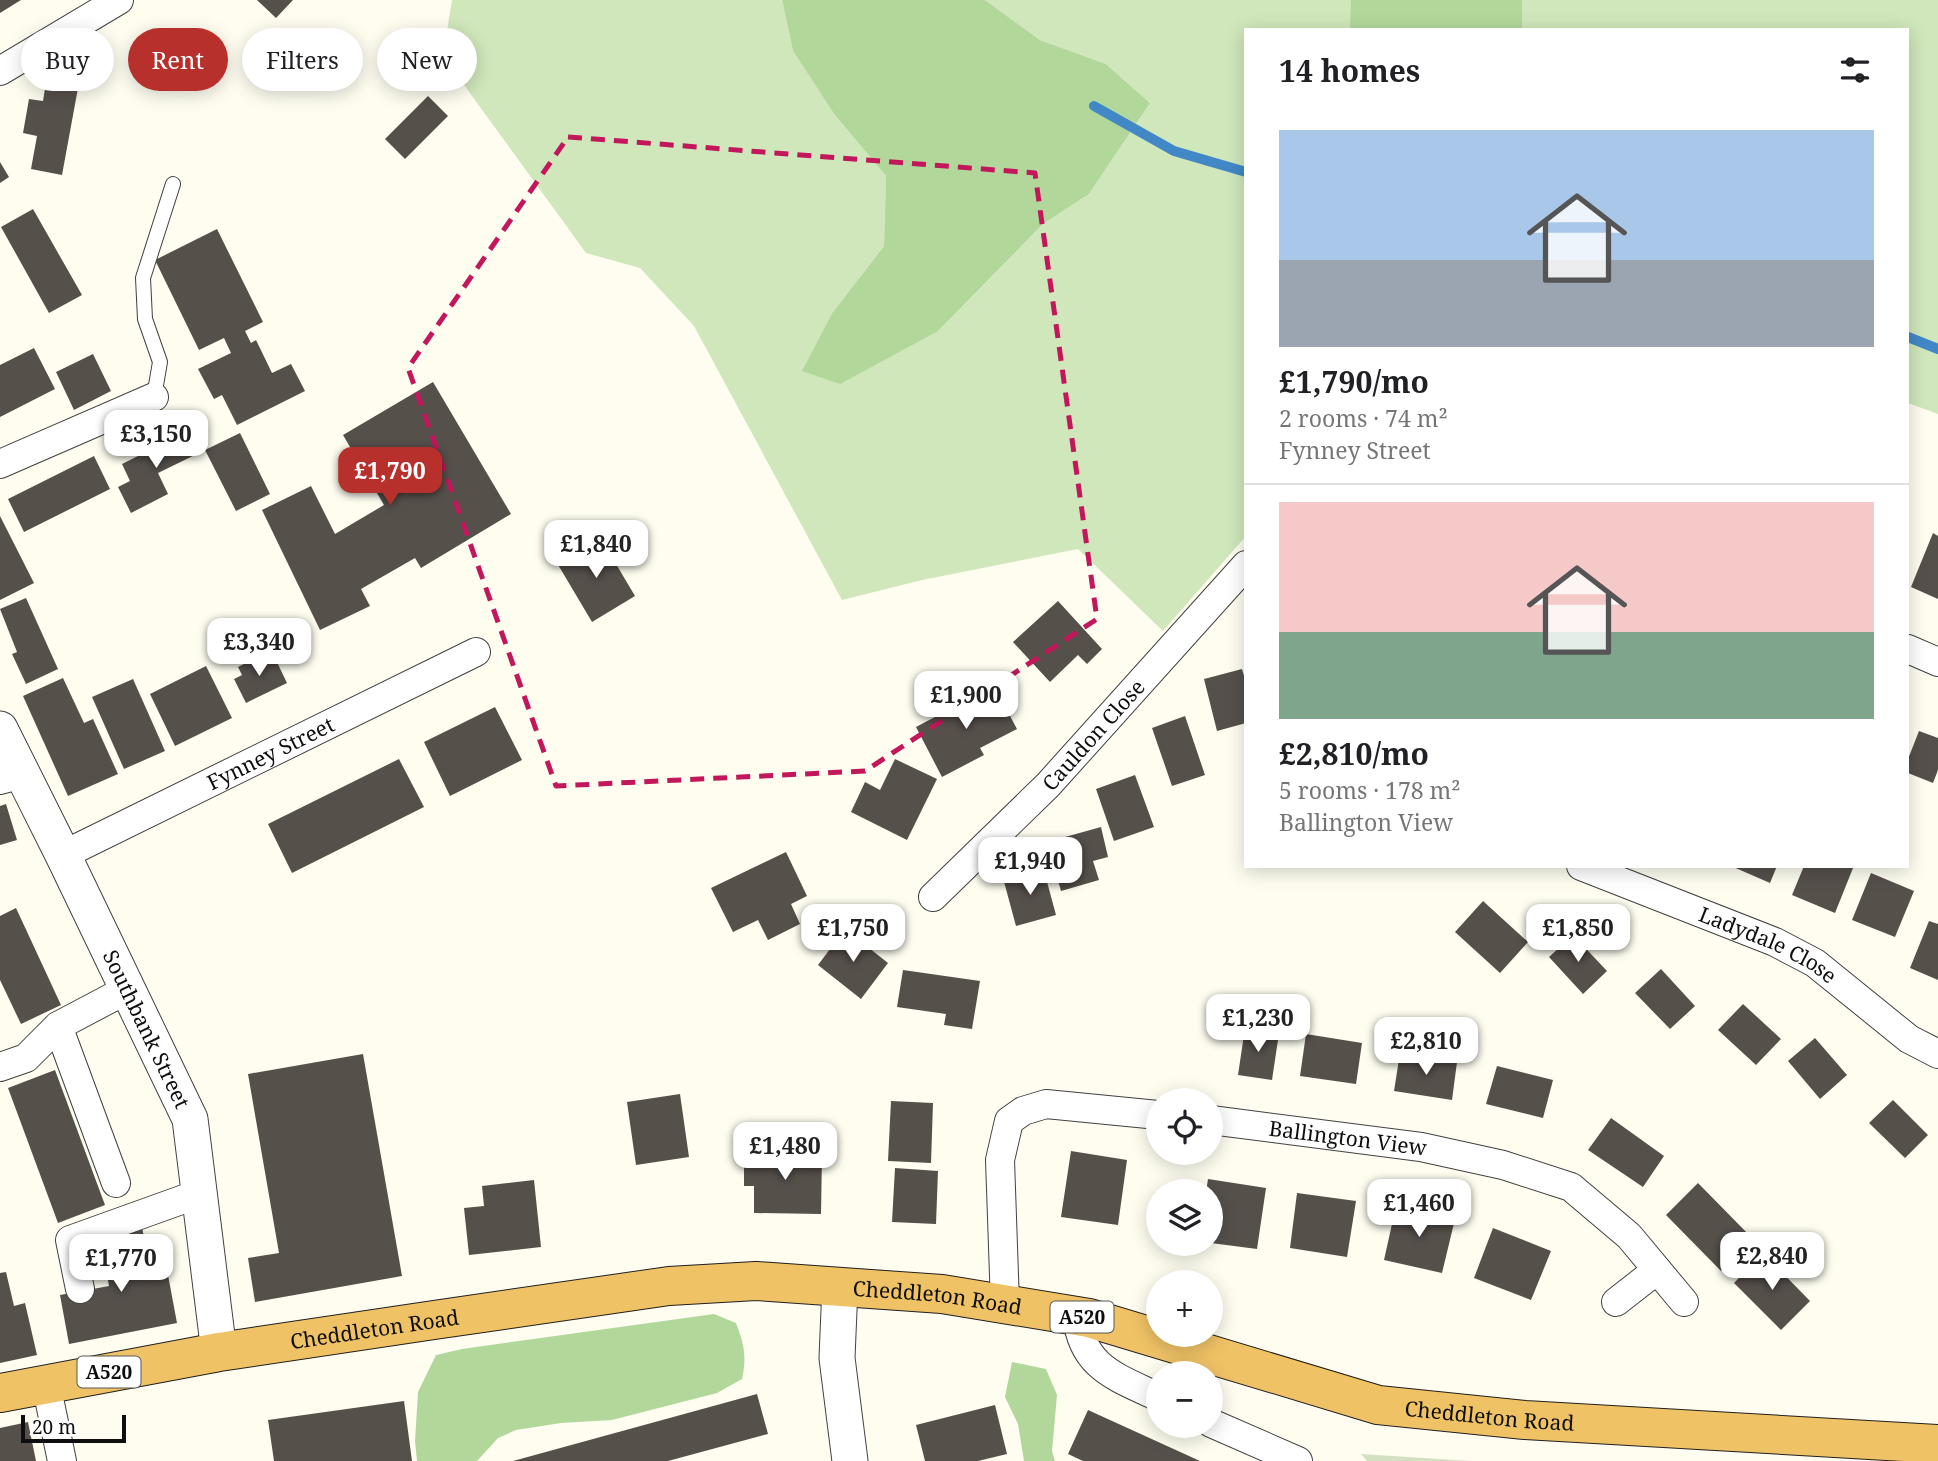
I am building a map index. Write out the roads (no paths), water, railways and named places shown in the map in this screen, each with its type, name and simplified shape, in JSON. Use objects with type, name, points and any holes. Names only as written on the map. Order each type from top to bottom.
[{"type":"highway","name":"Cheddleton Road","points":[[219,1352],[669,1286],[756,1281],[942,1293],[1077,1316],[1378,1405],[1525,1420],[1938,1444]]},
{"type":"highway","name":"A520","points":[[0,1393],[219,1352]]},
{"type":"street","points":[[0,71],[119,0]]},
{"type":"street","points":[[0,464],[154,397]]},
{"type":"street","name":"Cauldon Close","points":[[933,897],[1048,785],[1244,567]]},
{"type":"street","points":[[1909,649],[1938,662]]},
{"type":"street","name":"Fynney Street","points":[[64,855],[476,652]]},
{"type":"street","name":"Southbank Street","points":[[0,729],[11,777],[64,855],[190,1119],[219,1352]]},
{"type":"street","name":"Ladydale Close","points":[[1586,868],[1775,942],[1815,963],[1909,1039],[1938,1054]]},
{"type":"street","points":[[0,1067],[26,1058],[58,1026],[128,989]]},
{"type":"street","points":[[58,1026],[116,1183]]},
{"type":"street","points":[[1004,1304],[1000,1160],[1009,1121],[1023,1111],[1046,1104],[1146,1114]]},
{"type":"street","name":"Ballington View","points":[[1223,1122],[1421,1147],[1503,1165],[1571,1187],[1629,1236],[1684,1302]]},
{"type":"street","points":[[80,1289],[70,1240],[198,1194]]},
{"type":"street","points":[[1616,1302],[1657,1270]]},
{"type":"street","points":[[841,1286],[838,1367],[850,1461]]},
{"type":"street","points":[[1077,1316],[1079,1336],[1087,1351],[1108,1373],[1146,1391]]},
{"type":"street","points":[[46,1384],[62,1461]]},
{"type":"street","points":[[1223,1428],[1298,1461]]},
{"type":"lane","points":[[154,397],[160,362],[145,319],[143,278],[173,184]]},
{"type":"waterway","points":[[1094,106],[1174,151],[1244,171]]},
{"type":"waterway","points":[[1909,337],[1938,349]]}]
